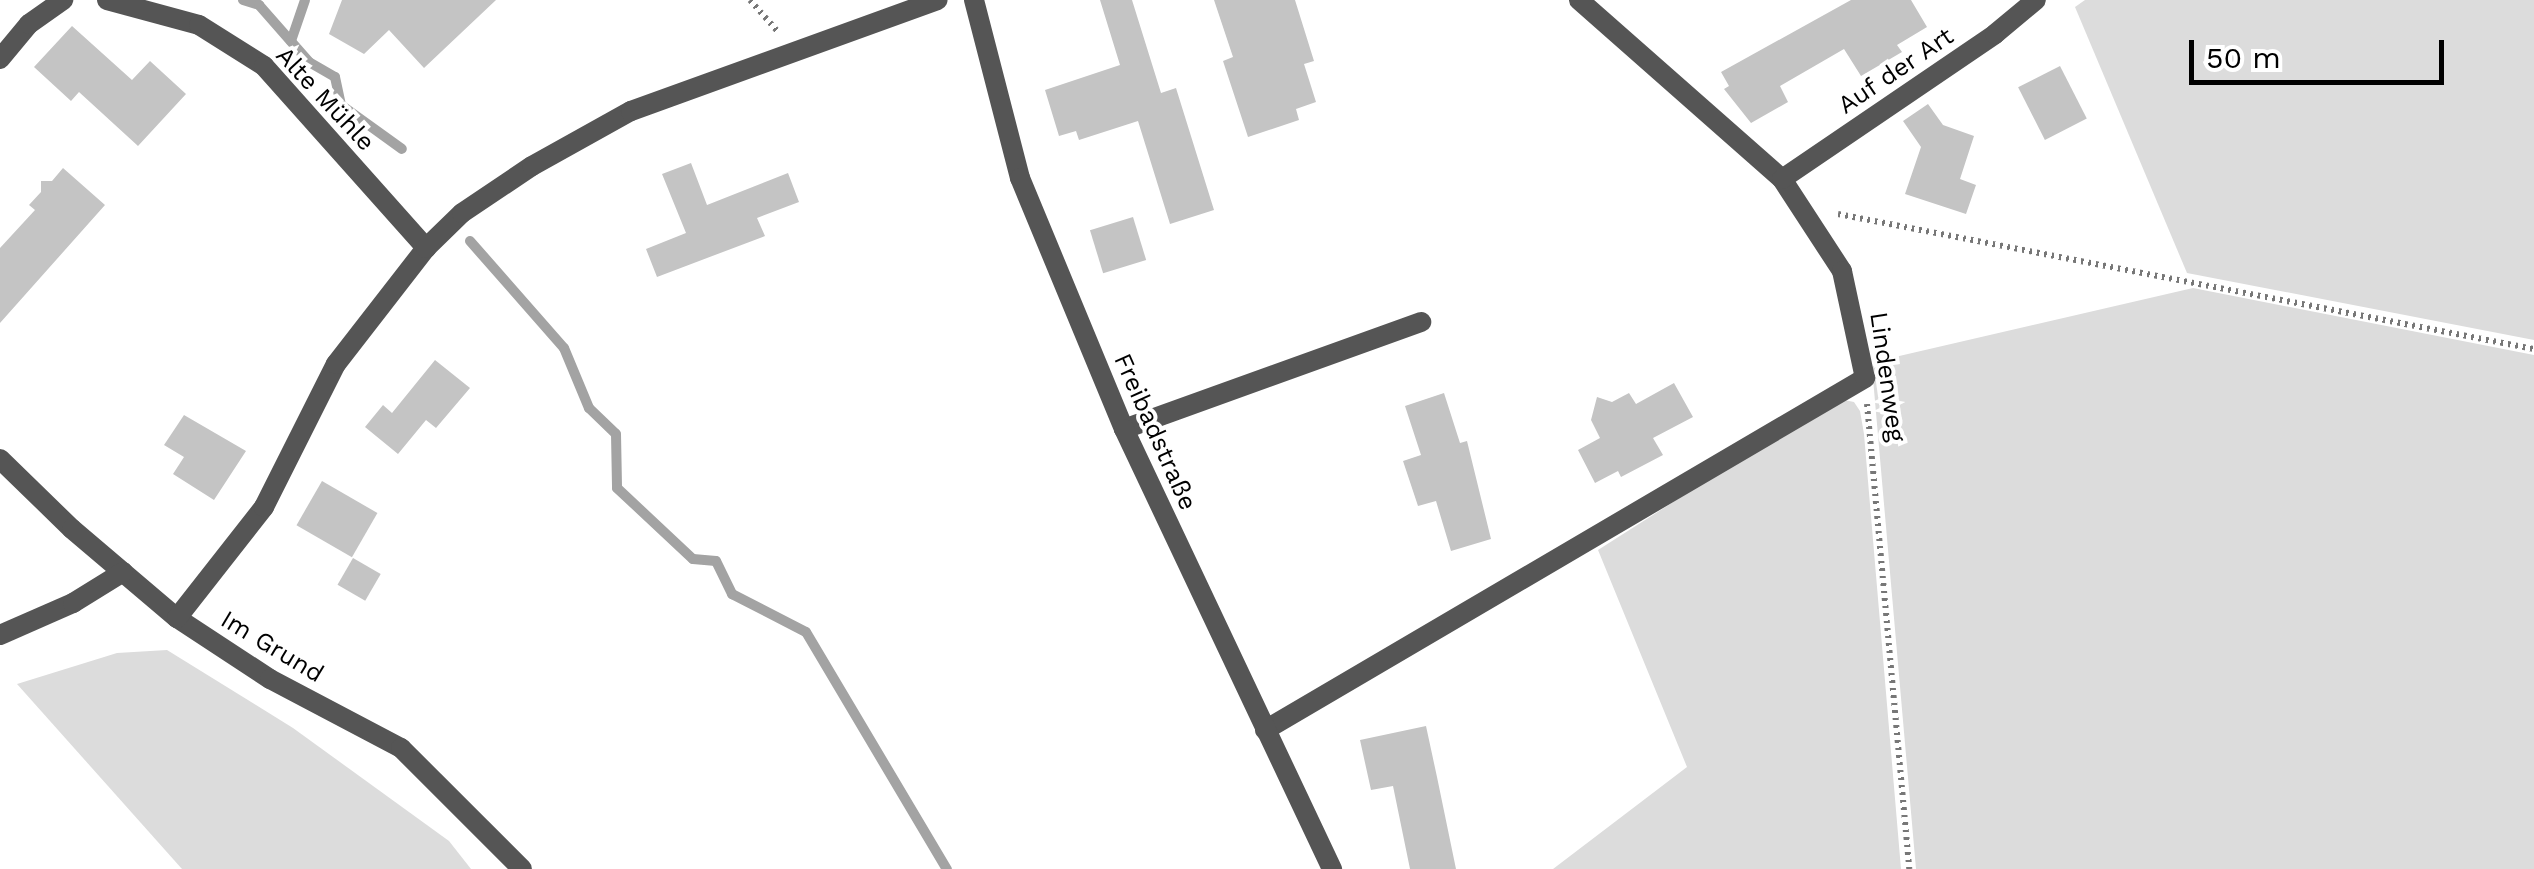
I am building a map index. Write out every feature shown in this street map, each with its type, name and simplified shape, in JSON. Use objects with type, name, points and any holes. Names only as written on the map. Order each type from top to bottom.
[{"type":"street","points":[[0,58],[29,24],[63,0]]},
{"type":"street","name":"Alte Mühle","points":[[107,0],[199,25],[264,66],[426,248]]},
{"type":"street","points":[[177,618],[264,508],[336,364],[426,248],[462,213],[532,166],[631,111],[938,0]]},
{"type":"street","name":"Freibadstraße","points":[[974,0],[1020,178],[1124,429],[1332,869]]},
{"type":"street","name":"Lindenweg","points":[[1579,0],[1782,179],[1842,271],[1865,378]]},
{"type":"street","name":"Auf der Art","points":[[1782,179],[1995,34],[2036,0]]},
{"type":"street","points":[[1124,429],[1421,322]]},
{"type":"street","points":[[1265,730],[1865,378]]},
{"type":"street","name":"Im Grund","points":[[0,459],[177,618],[270,679],[401,748],[522,869]]},
{"type":"street","points":[[0,635],[73,603],[124,572]]},
{"type":"path","points":[[750,0],[795,50]]},
{"type":"path","points":[[1799,207],[2534,348]]},
{"type":"path","name":"Lindenweg","points":[[1865,378],[1910,869]]},
{"type":"shaded area","points":[[2085,0],[2534,0],[2534,340],[2187,273],[2075,7]]},
{"type":"shaded area","points":[[2193,288],[2534,355],[2534,869],[1916,869],[1872,367],[1882,360]]},
{"type":"shaded area","points":[[1844,400],[1854,402],[1860,411],[1864,434],[1901,869],[1553,869],[1687,767],[1598,550],[1824,406]]},
{"type":"shaded area","points":[[167,650],[293,728],[449,841],[471,869],[182,869],[17,684],[117,653]]},
{"type":"building","points":[[342,0],[496,0],[424,68],[389,30],[364,54],[329,34]]},
{"type":"building","points":[[1100,0],[1132,0],[1161,93],[1176,88],[1214,210],[1170,224],[1138,121],[1079,140],[1076,131],[1059,136],[1045,90],[1120,65]]},
{"type":"building","points":[[1214,0],[1295,0],[1314,61],[1304,64],[1316,102],[1296,109],[1299,120],[1248,137],[1223,61],[1233,57]]},
{"type":"building","points":[[1851,0],[1911,0],[1927,27],[1897,45],[1902,52],[1861,76],[1844,49],[1780,86],[1788,102],[1751,123],[1724,89],[1729,86],[1721,72]]},
{"type":"building","points":[[72,26],[132,80],[150,61],[186,94],[138,146],[79,92],[71,101],[34,67]]},
{"type":"building","points":[[2060,66],[2087,119],[2045,140],[2018,87]]},
{"type":"building","points":[[1928,104],[1943,125],[1974,136],[1960,179],[1976,185],[1966,214],[1905,194],[1921,147],[1903,121]]},
{"type":"building","points":[[691,163],[707,205],[788,173],[799,202],[757,218],[765,236],[657,277],[646,249],[686,233],[662,174]]},
{"type":"building","points":[[63,168],[105,205],[0,323],[0,248],[35,210],[29,205],[41,192],[41,181],[52,181]]},
{"type":"building","points":[[1133,217],[1146,260],[1103,273],[1090,230]]},
{"type":"building","points":[[435,360],[470,388],[436,428],[426,420],[398,454],[365,427],[383,405],[392,413]]},
{"type":"building","points":[[1674,383],[1693,417],[1653,438],[1663,455],[1621,477],[1618,471],[1595,483],[1578,450],[1600,438],[1591,420],[1597,397],[1612,402],[1629,393],[1636,404]]},
{"type":"building","points":[[1444,393],[1460,443],[1467,441],[1491,539],[1451,551],[1436,501],[1418,506],[1403,461],[1421,455],[1405,406]]},
{"type":"building","points":[[184,415],[246,451],[214,500],[173,474],[184,457],[164,445]]},
{"type":"building","points":[[322,481],[377,513],[352,557],[297,525]]},
{"type":"building","points":[[353,558],[381,574],[365,601],[338,585]]},
{"type":"building","points":[[1426,726],[1456,869],[1410,869],[1393,786],[1371,790],[1360,740]]},
{"type":"waterway","points":[[243,0],[259,5],[309,62],[335,77],[341,105],[402,149]]},
{"type":"waterway","points":[[291,41],[305,0]]},
{"type":"waterway","points":[[470,241],[564,348],[589,408],[616,434],[617,488],[693,559],[716,561],[732,594],[806,632],[947,869]]}]
